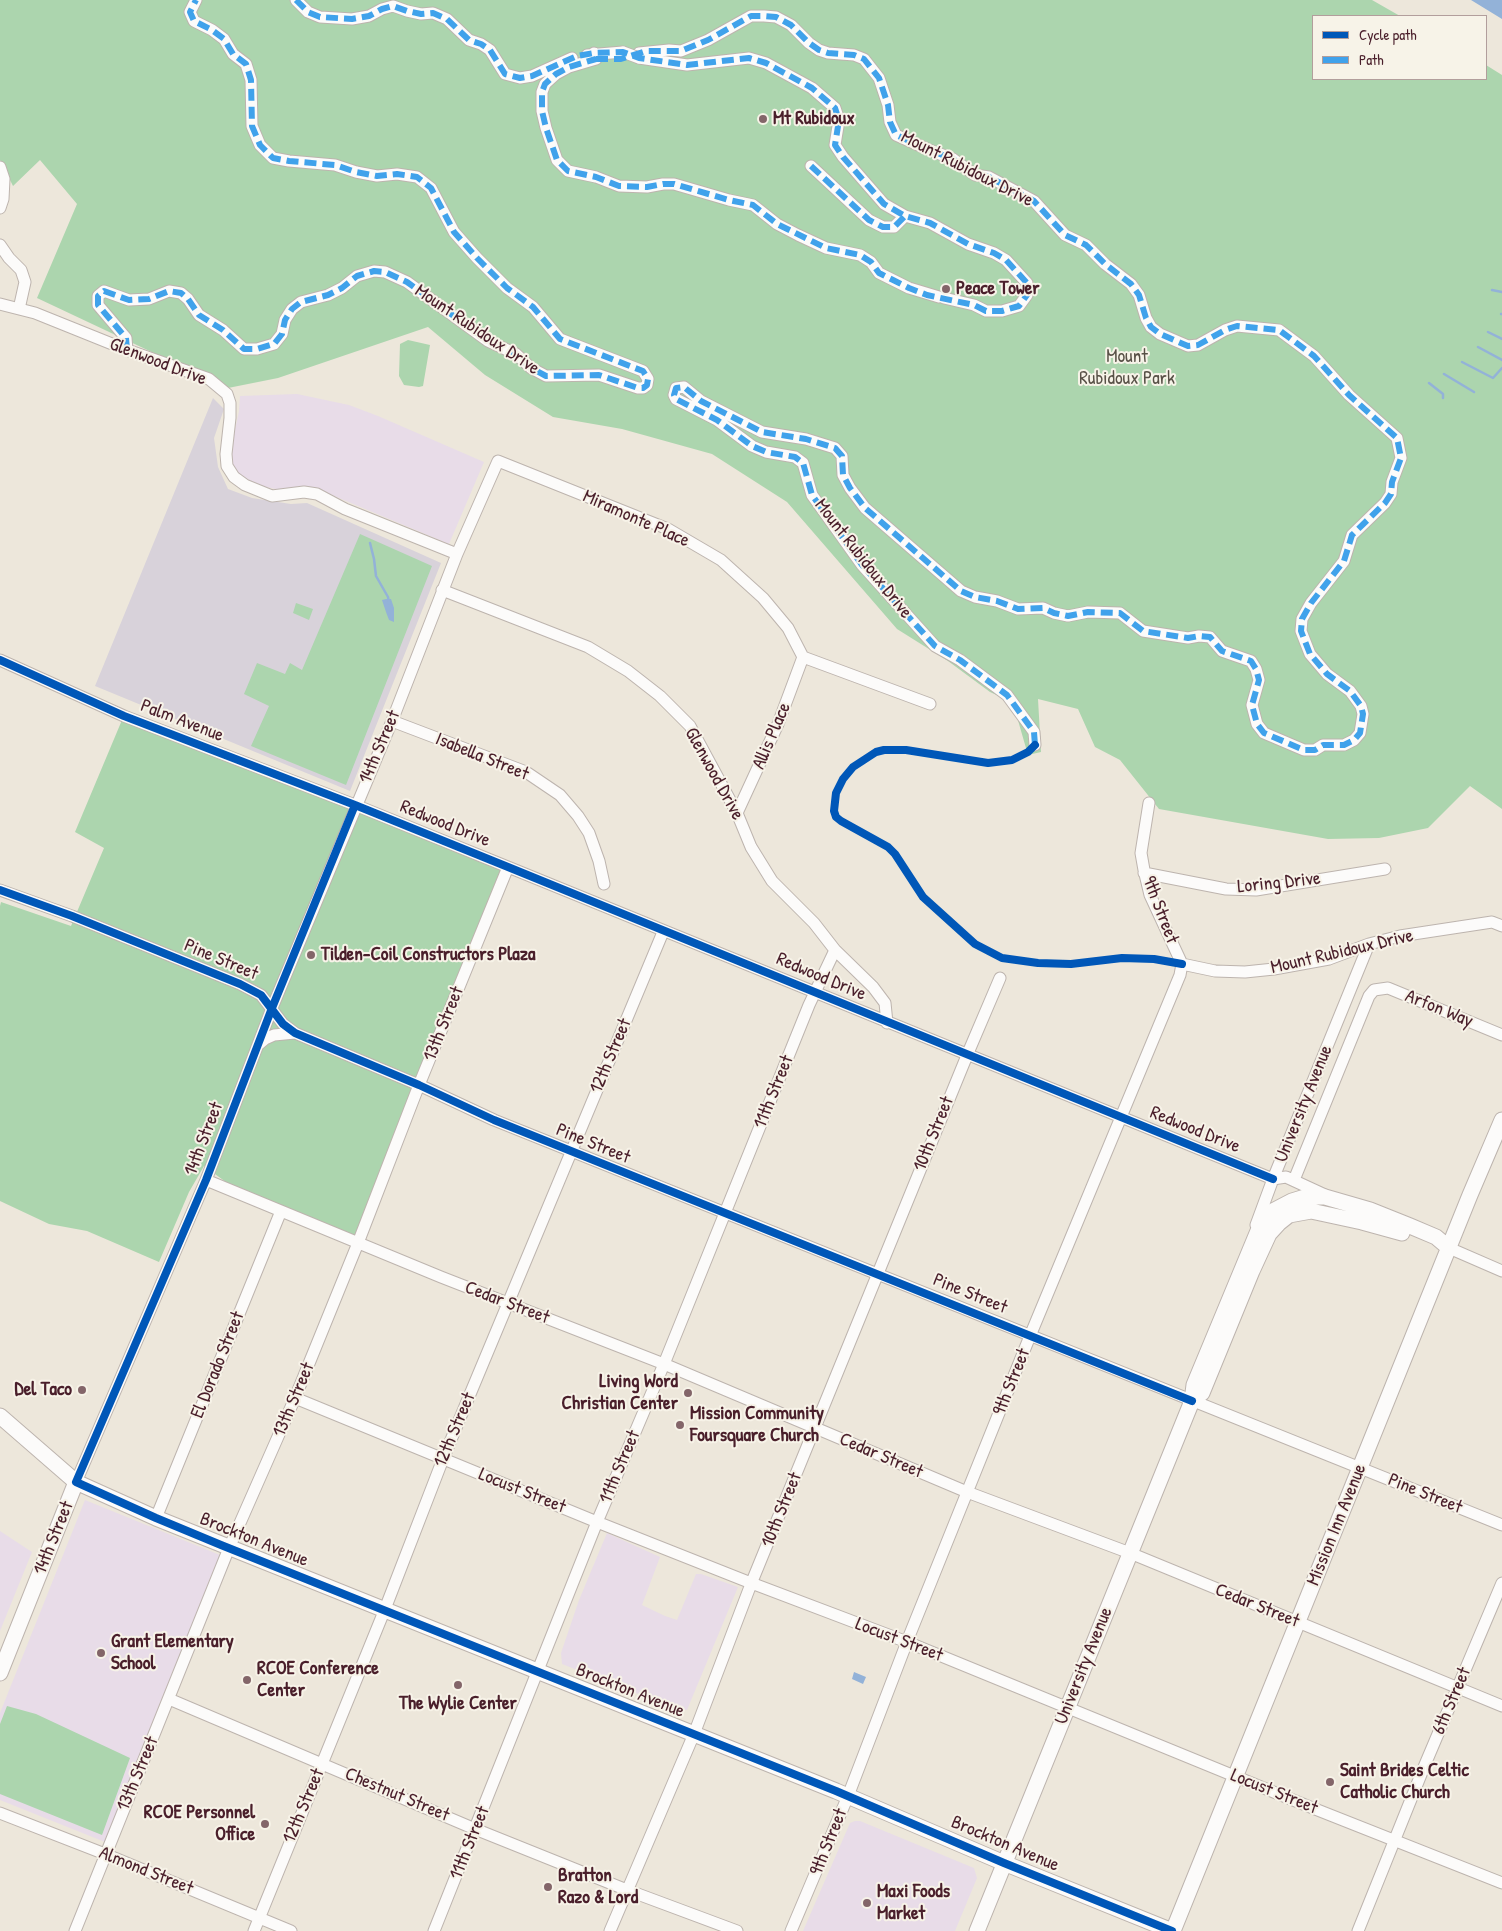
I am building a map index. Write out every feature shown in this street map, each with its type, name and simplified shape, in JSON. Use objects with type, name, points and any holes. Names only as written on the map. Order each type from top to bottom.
[{"type":"main road","name":"Mission Inn Avenue","points":[[1172,1931],[1502,1120]]},
{"type":"main road","name":"Redwood Drive","points":[[1300,1187],[1325,1197],[1370,1210],[1436,1237],[1449,1248]]},
{"type":"main road","name":"University Avenue","points":[[977,1931],[1192,1401],[1193,1386],[1258,1231],[1265,1218],[1292,1200],[1300,1187]]},
{"type":"main road","name":"Redwood Drive","points":[[1295,1213],[1312,1212],[1341,1217],[1392,1229],[1433,1245],[1449,1248]]},
{"type":"main road","name":"University Avenue","points":[[1192,1401],[1202,1393],[1269,1234],[1279,1223],[1295,1213]]},
{"type":"main road","name":"Brockton Avenue","points":[[0,1416],[76,1482],[156,1518],[848,1796],[1004,1863],[1172,1931]]},
{"type":"main road","name":"14th Street","points":[[0,1673],[76,1482]]},
{"type":"street","name":"Mount Rubidoux Drive","points":[[127,350],[126,338],[98,305],[98,296],[104,291],[129,300],[149,299],[169,291],[181,294],[188,299],[199,315],[223,330],[244,348],[257,349],[274,344],[282,334],[285,320],[292,309],[301,302],[328,296],[357,276],[374,271],[385,272],[406,282],[488,340],[516,354],[531,368],[546,376],[599,375],[638,388],[647,385],[648,379],[643,371],[560,339],[533,307],[507,288],[454,232],[431,188],[417,177],[397,174],[377,176],[334,165],[273,158],[260,145],[252,126],[251,80],[246,64],[233,54],[224,40],[212,30],[194,21],[190,12],[196,0]]},
{"type":"street","name":"Mount Rubidoux Drive","points":[[296,0],[308,12],[320,17],[352,19],[370,16],[382,9],[393,6],[421,14],[433,13],[447,19],[469,40],[481,44],[490,50],[505,74],[520,78],[532,76],[577,56],[639,55],[687,64],[749,58],[766,63],[812,88],[835,108],[839,120],[835,145],[842,157],[884,204],[905,216],[930,223],[968,244],[994,253],[1006,260],[1027,283],[1027,295],[1019,306],[1002,311],[986,311],[974,305],[909,288],[879,273],[871,262],[860,255],[826,248],[798,235],[777,224],[753,205],[674,184],[647,187],[619,186],[596,177],[568,172],[557,160],[542,111],[542,92],[545,84],[556,74],[595,56]]},
{"type":"street","name":"Mount Rubidoux Drive","points":[[639,55],[658,50],[681,51],[708,40],[751,16],[764,16],[776,18],[791,25],[819,50],[828,53],[854,55],[864,59],[879,78],[888,105],[890,122],[896,134],[913,144],[954,159],[975,175],[989,177],[1034,201],[1065,235],[1086,245],[1105,264],[1131,284],[1140,294],[1148,323],[1160,334],[1188,346],[1198,345],[1225,330],[1237,326],[1279,330],[1314,356],[1349,395],[1398,438],[1401,458],[1392,482],[1391,494],[1385,503],[1352,535],[1344,561],[1311,603],[1302,619],[1301,631],[1310,654],[1327,674],[1350,691],[1361,706],[1363,714],[1360,733],[1354,740],[1344,745],[1323,744],[1315,750],[1304,750],[1264,733],[1257,724],[1252,705],[1259,680],[1256,669],[1251,661],[1222,651],[1210,637],[1188,638],[1143,631],[1120,613],[1088,612],[1068,616],[1043,608],[1018,609],[998,601],[975,597],[961,591],[865,508],[846,482],[843,475],[842,456],[836,448],[806,439],[762,432],[701,400],[684,387],[676,388],[674,396],[676,399],[717,420],[752,446],[766,452],[795,457],[803,463],[812,495],[862,565],[935,646],[960,660],[1007,695],[1034,732],[1035,745]]},
{"type":"street","points":[[811,166],[869,220],[883,227],[894,227],[905,216]]},
{"type":"street","points":[[0,167],[4,179],[0,208]]},
{"type":"street","points":[[0,245],[21,270],[25,282],[19,309]]},
{"type":"street","name":"Glenwood Drive","points":[[0,304],[35,313],[127,350],[209,378],[227,394],[230,403],[230,418],[226,454],[227,466],[234,477],[245,485],[272,496],[304,492],[316,494],[345,509],[457,554]]},
{"type":"street","name":"14th Street","points":[[76,1482],[206,1180],[272,1008],[392,721],[442,590],[498,460]]},
{"type":"street","name":"Miramonte Place","points":[[498,460],[668,529],[721,560],[764,598],[788,628],[803,657]]},
{"type":"street","name":"Glenwood Drive","points":[[442,590],[588,647],[628,671],[660,696],[690,726],[737,813],[751,847],[772,881],[814,923],[835,950],[873,987],[885,1003],[888,1023]]},
{"type":"street","points":[[803,657],[930,704]]},
{"type":"street","name":"Allis Place","points":[[737,813],[778,724],[803,657]]},
{"type":"street","name":"Palm Avenue","points":[[0,660],[124,716],[356,805]]},
{"type":"street","name":"Isabella Street","points":[[392,721],[526,772],[560,795],[578,816],[588,833],[604,884]]},
{"type":"street","name":"9th Street","points":[[791,1931],[848,1796],[907,1642],[1030,1336],[1180,975],[1182,964],[1150,895],[1144,873],[1141,853],[1149,803]]},
{"type":"street","name":"Redwood Drive","points":[[356,805],[663,932],[816,991],[888,1023],[968,1053],[1273,1179],[1286,1177],[1300,1187]]},
{"type":"street","name":"13th Street","points":[[75,1931],[229,1548],[296,1398],[419,1085],[508,867]]},
{"type":"street","name":"Loring Drive","points":[[1144,873],[1226,889],[1256,890],[1385,869]]},
{"type":"street","name":"Pine Street","points":[[0,890],[72,916],[240,984],[261,996],[283,1024],[295,1033],[419,1085],[494,1120],[1502,1524]]},
{"type":"street","name":"Mount Rubidoux Drive","points":[[1182,964],[1215,971],[1245,972],[1274,969],[1329,959],[1369,944],[1400,936],[1497,924]]},
{"type":"street","name":"12th Street","points":[[254,1931],[385,1609],[443,1459],[663,932]]},
{"type":"street","name":"University Avenue","points":[[1243,1266],[1245,1255],[1273,1179],[1369,944]]},
{"type":"street","name":"11th Street","points":[[434,1931],[597,1522],[664,1364],[816,991],[835,950]]},
{"type":"street","name":"10th Street","points":[[610,1931],[694,1734],[751,1584],[1000,978]]},
{"type":"street","name":"Arfon Way","points":[[1374,990],[1388,988],[1502,1035]]},
{"type":"street","name":"University Avenue","points":[[1300,1187],[1369,996],[1374,990]]},
{"type":"street","points":[[258,1045],[264,1039],[274,1035],[295,1033]]},
{"type":"street","name":"Cedar Street","points":[[206,1180],[358,1243],[664,1364],[967,1492],[1130,1553],[1502,1706]]},
{"type":"street","points":[[1295,1213],[1300,1187]]},
{"type":"street","name":"El Dorado Street","points":[[156,1518],[281,1212]]},
{"type":"street","name":"Redwood Drive","points":[[1449,1248],[1502,1271]]},
{"type":"street","name":"Locust Street","points":[[296,1398],[751,1584],[907,1642],[1502,1883]]},
{"type":"street","name":"6th Street","points":[[1358,1931],[1502,1583]]},
{"type":"street","name":"Chestnut Street","points":[[169,1699],[476,1829],[721,1928],[737,1931]]},
{"type":"street","name":"Almond Street","points":[[0,1813],[291,1931]]},
{"type":"shaded area","points":[[297,394],[349,405],[484,462],[449,544],[322,491],[281,490],[255,485],[234,470],[230,453],[239,411],[240,396]]},
{"type":"shaded area","points":[[213,398],[224,409],[214,438],[218,467],[228,489],[252,498],[291,504],[307,503],[441,563],[350,791],[95,686]]},
{"type":"shaded area","points":[[85,1500],[220,1555],[105,1842],[0,1800],[0,1713]]},
{"type":"shaded area","points":[[0,1531],[32,1552],[0,1631]]},
{"type":"shaded area","points":[[607,1533],[660,1557],[642,1605],[665,1616],[677,1620],[696,1574],[738,1587],[687,1710],[669,1706],[562,1664],[561,1653],[579,1600]]},
{"type":"shaded area","points":[[860,1821],[974,1868],[977,1878],[955,1931],[803,1931],[850,1823]]},
{"type":"green space","name":"Mount Rubidoux Park","points":[[0,0],[1372,0],[1398,15],[1312,15],[1312,80],[1487,80],[1487,66],[1502,75],[1502,809],[1470,786],[1428,828],[1379,838],[1328,839],[1159,809],[1120,760],[1095,747],[1078,709],[1038,699],[1041,752],[1028,755],[1015,710],[1003,698],[990,692],[948,661],[897,629],[787,502],[712,454],[622,429],[553,417],[485,375],[428,327],[278,378],[228,388],[37,298],[77,204],[40,160],[13,186],[0,160]]},
{"type":"green space","points":[[408,340],[430,345],[423,386],[404,385],[399,376],[400,344]]},
{"type":"green space","points":[[360,534],[432,566],[346,785],[251,746],[269,706],[244,694],[257,663],[285,674],[290,663],[302,670]]},
{"type":"green space","points":[[296,603],[313,609],[309,620],[293,613]]},
{"type":"green space","points":[[122,720],[513,869],[360,1242],[230,1185],[204,1166],[189,1192],[159,1262],[87,1231],[49,1224],[0,1201],[1,902],[71,926],[104,848],[75,832]]},
{"type":"green space","points":[[7,1706],[36,1714],[130,1758],[102,1835],[0,1794],[0,1724]]},
{"type":"water","points":[[1471,0],[1502,0],[1502,19]]},
{"type":"water","points":[[391,599],[394,608],[394,622],[389,620],[386,612],[382,600]]},
{"type":"water","points":[[854,1672],[866,1677],[863,1684],[852,1679]]},
{"type":"waterway","points":[[1492,290],[1502,292]]},
{"type":"waterway","points":[[1488,332],[1502,339]]},
{"type":"waterway","points":[[1478,347],[1502,360]]},
{"type":"waterway","points":[[1462,362],[1493,378],[1502,368]]},
{"type":"waterway","points":[[1444,374],[1474,392]]},
{"type":"waterway","points":[[1429,383],[1443,394],[1443,398]]},
{"type":"waterway","points":[[370,543],[376,576],[388,597],[389,603]]},
{"type":"marked path","points":[[127,350],[126,338],[98,305],[98,296],[104,291],[129,300],[149,299],[169,291],[181,293],[188,299],[199,315],[223,330],[244,349],[257,349],[274,344],[282,334],[285,320],[292,309],[301,302],[328,295],[342,288],[357,276],[374,271],[385,272],[407,282],[488,341],[516,354],[531,368],[546,376],[599,375],[638,388],[643,388],[647,385],[648,379],[643,371],[560,339],[533,307],[507,288],[454,232],[431,188],[417,177],[397,174],[377,176],[335,165],[273,158],[260,145],[252,126],[251,80],[246,64],[233,54],[224,39],[212,30],[194,21],[190,12],[196,0]]},
{"type":"marked path","points":[[296,0],[308,12],[320,17],[352,19],[369,16],[393,6],[421,14],[433,13],[447,19],[469,40],[481,44],[490,50],[505,74],[520,78],[532,76],[577,56],[594,53],[623,52],[639,58],[687,65],[749,58],[766,63],[812,88],[835,108],[839,120],[835,145],[843,157],[884,204],[905,216],[930,223],[968,244],[994,253],[1006,260],[1027,283],[1027,295],[1019,306],[1002,311],[986,311],[974,305],[927,295],[909,288],[879,273],[871,262],[860,255],[826,248],[777,224],[753,205],[674,184],[647,187],[619,186],[596,177],[568,171],[557,160],[546,128],[542,111],[542,92],[545,84],[556,74],[569,67],[596,59],[594,53]]},
{"type":"marked path","points":[[596,59],[621,59],[646,51],[681,51],[708,40],[751,16],[776,17],[791,25],[819,50],[828,53],[854,55],[864,59],[879,78],[888,105],[890,122],[896,135],[953,159],[975,175],[989,177],[1034,201],[1065,235],[1086,245],[1105,264],[1131,284],[1139,295],[1146,318],[1151,327],[1160,334],[1188,346],[1198,345],[1225,330],[1237,326],[1279,330],[1314,356],[1349,395],[1397,438],[1401,458],[1392,482],[1391,494],[1385,503],[1352,535],[1344,561],[1311,603],[1302,619],[1301,631],[1310,654],[1327,674],[1350,691],[1361,706],[1363,714],[1360,733],[1354,740],[1344,745],[1323,745],[1315,750],[1304,750],[1264,733],[1257,724],[1252,705],[1259,680],[1256,669],[1251,661],[1222,651],[1210,637],[1188,638],[1143,631],[1120,613],[1088,612],[1068,616],[1043,608],[1018,609],[997,601],[975,597],[961,591],[865,508],[843,475],[842,456],[835,448],[806,439],[762,432],[701,401],[684,387],[676,388],[674,395],[676,399],[717,420],[752,446],[766,452],[795,457],[803,463],[812,495],[862,565],[935,646],[960,660],[1007,695],[1034,732],[1035,745]]},
{"type":"marked path","points":[[811,166],[869,220],[883,227],[894,227],[905,216]]},
{"type":"cycle path","points":[[0,660],[124,716],[355,805],[1273,1179]]},
{"type":"cycle path","points":[[1035,745],[1028,752],[1012,760],[988,763],[906,750],[876,752],[853,767],[843,779],[836,793],[834,811],[836,817],[888,847],[895,854],[923,897],[975,944],[1002,958],[1038,963],[1071,964],[1122,958],[1154,959],[1182,964]]},
{"type":"cycle path","points":[[355,805],[272,1008],[206,1180],[76,1482],[221,1545],[836,1791],[1004,1863],[1172,1931]]},
{"type":"cycle path","points":[[0,890],[72,916],[240,984],[261,995],[283,1024],[295,1033],[419,1085],[494,1120],[1192,1401]]},
{"type":"place","name":"Mt Rubidoux","points":[[763,119]]},
{"type":"place","name":"Peace Tower","points":[[946,289]]},
{"type":"place","name":"Tilden-Coil Constructors Plaza","points":[[311,955]]},
{"type":"place","name":"Del Taco","points":[[82,1390]]},
{"type":"place","name":"Living Word Christian Center","points":[[688,1393]]},
{"type":"place","name":"Mission Community Foursquare Church","points":[[680,1425]]},
{"type":"place","name":"Grant Elementary School","points":[[101,1653]]},
{"type":"place","name":"RCOE Conference Center","points":[[247,1680]]},
{"type":"place","name":"The Wylie Center","points":[[458,1685]]},
{"type":"place","name":"Saint Brides Celtic Catholic Church","points":[[1330,1782]]},
{"type":"place","name":"RCOE Personnel Office","points":[[265,1824]]},
{"type":"place","name":"Bratton Razo & Lord","points":[[548,1887]]},
{"type":"place","name":"Maxi Foods Market","points":[[867,1903]]}]
